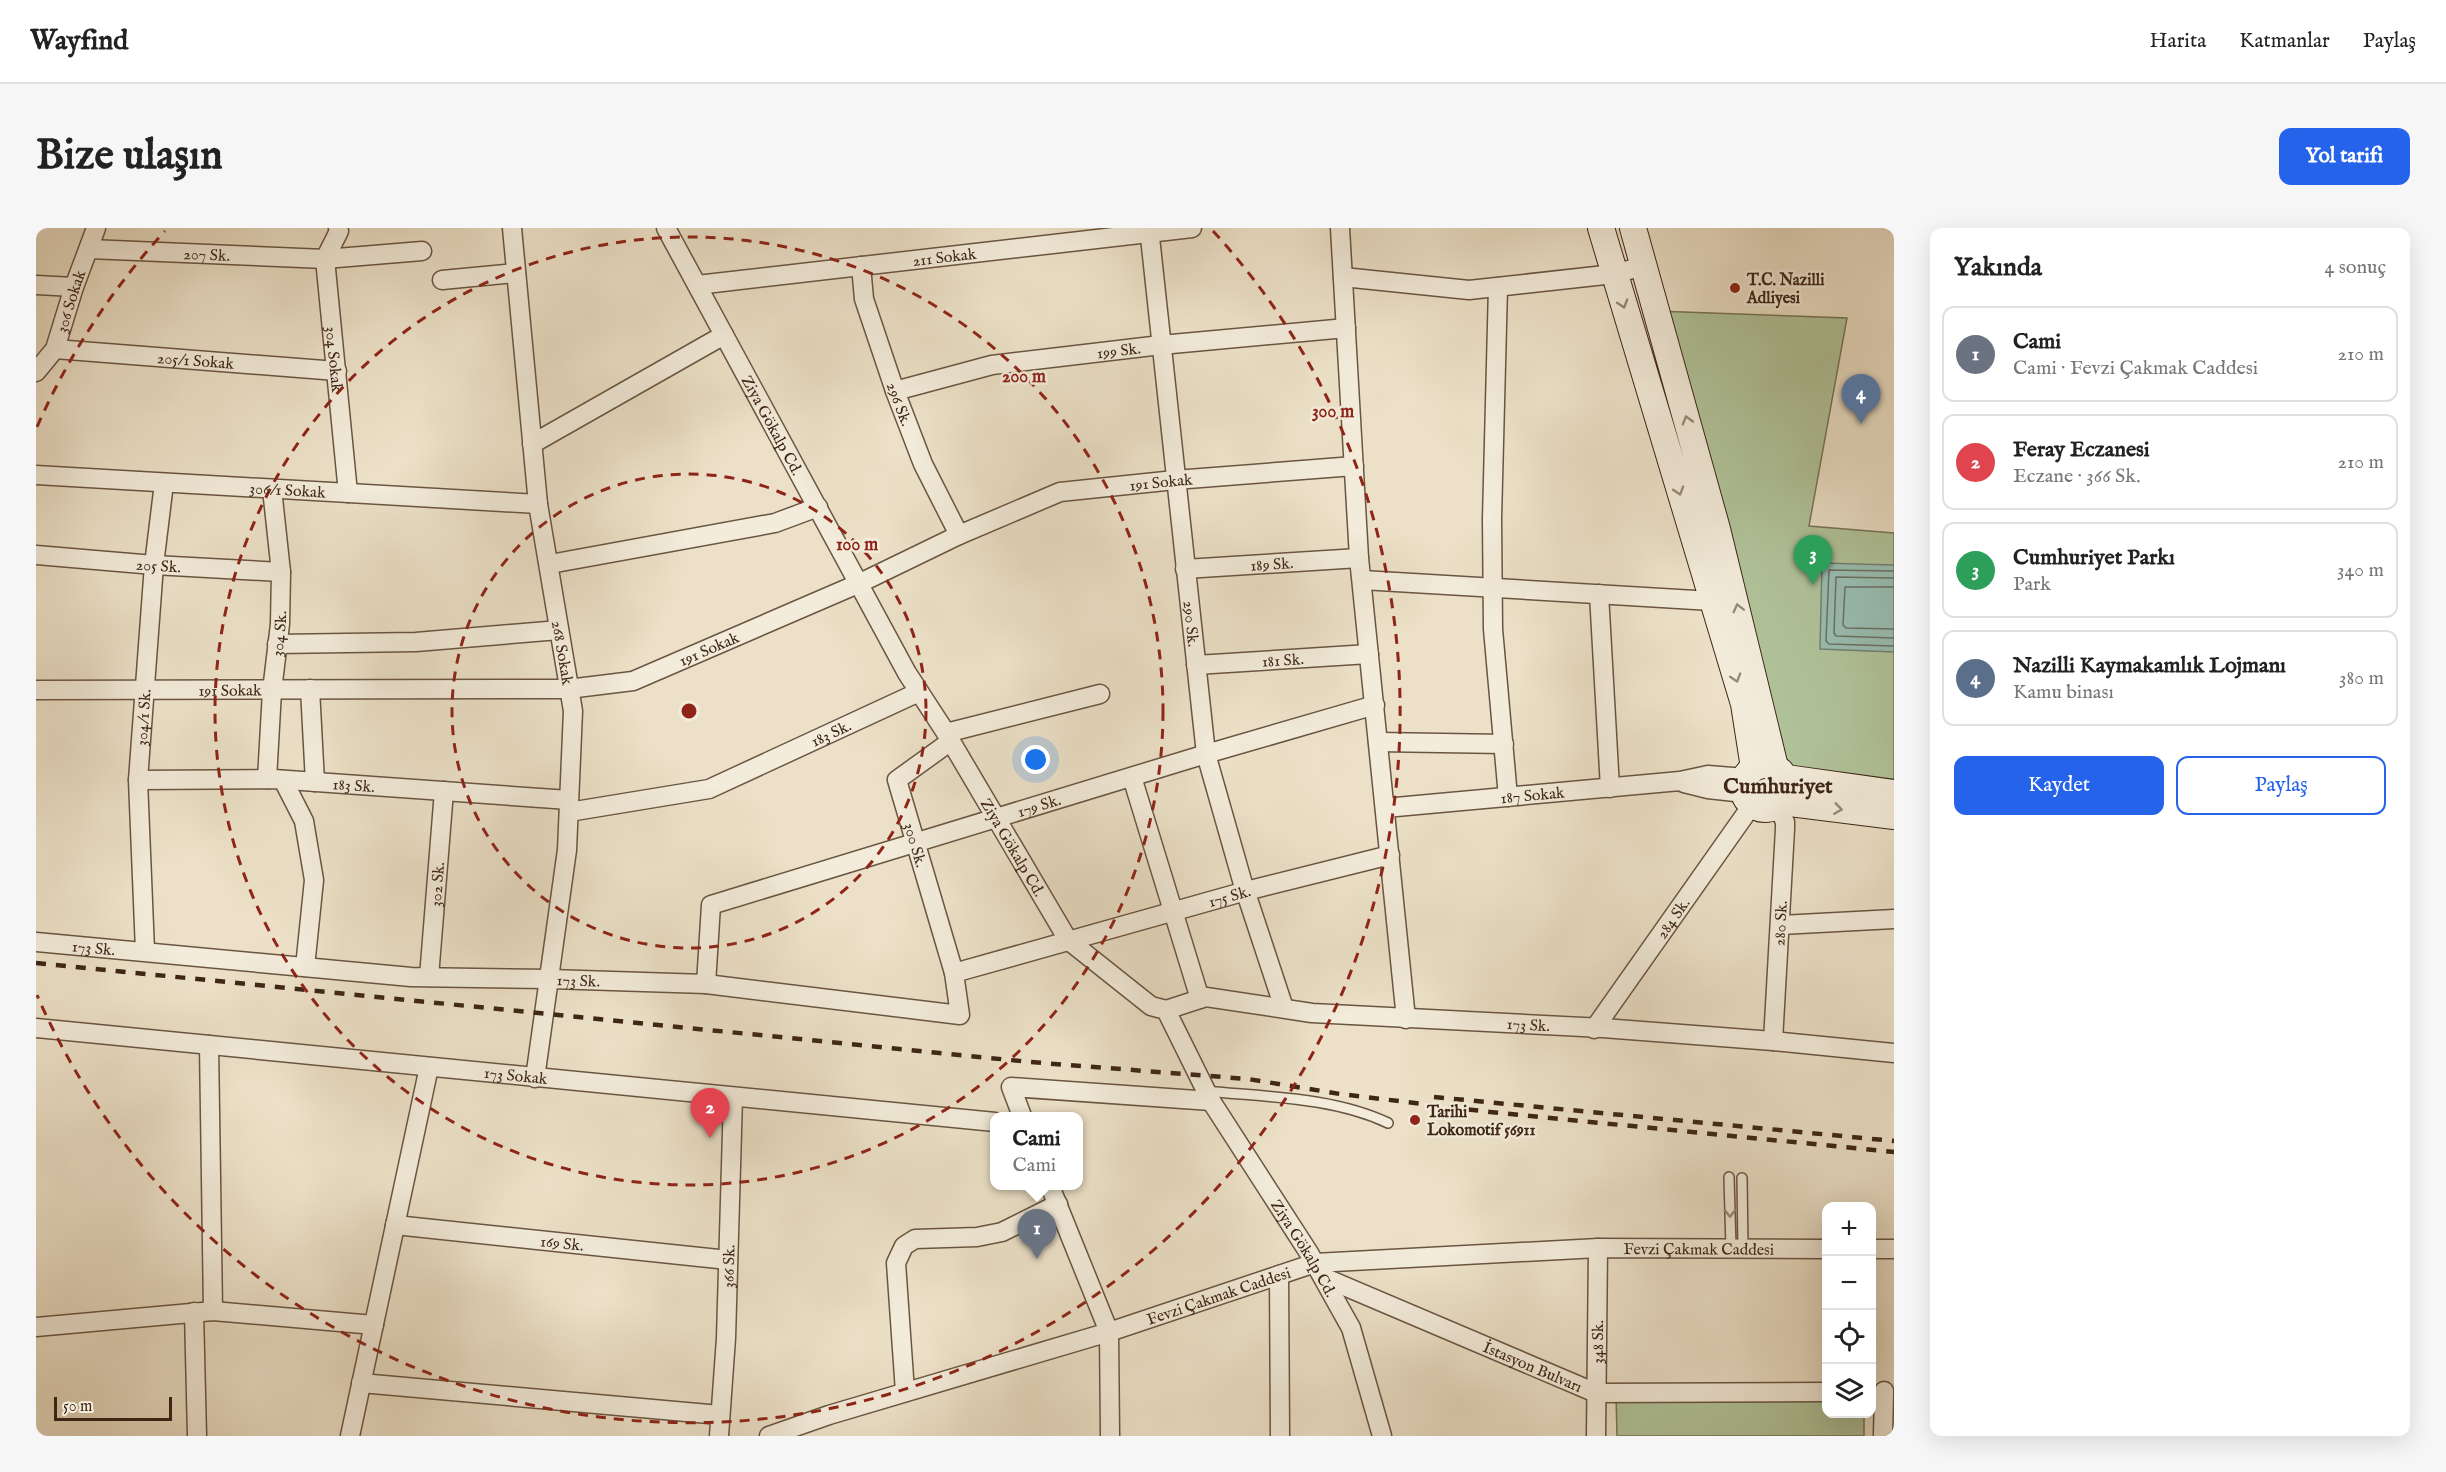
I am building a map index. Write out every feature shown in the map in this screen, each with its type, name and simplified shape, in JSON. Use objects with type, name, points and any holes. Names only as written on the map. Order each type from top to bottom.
[{"type":"main road","points":[[1601,228],[1744,704],[1765,787]]},
{"type":"main road","points":[[1633,228],[1717,529],[1765,787]]},
{"type":"main road","name":"187 Sokak","points":[[1765,787],[1894,793]]},
{"type":"main road","name":"187 Sokak","points":[[1765,787],[1894,816]]},
{"type":"street","name":"306 Sokak","points":[[36,372],[55,350],[74,287],[96,228]]},
{"type":"street","points":[[325,259],[339,231],[338,228]]},
{"type":"street","name":"268 Sokak","points":[[512,228],[538,504],[550,564],[573,711],[567,850],[535,1078]]},
{"type":"street","name":"Ziya Gökalp Cd.","points":[[666,228],[919,692],[1068,940],[1151,1006],[1166,1011],[1208,1096],[1319,1270],[1351,1328],[1382,1436]]},
{"type":"street","name":"211 Sokak","points":[[697,285],[1149,230],[1192,228]]},
{"type":"street","points":[[1340,228],[1359,558],[1406,1019]]},
{"type":"street","name":"290 Sk.","points":[[1149,230],[1206,754],[1246,891],[1284,1008]]},
{"type":"street","name":"207 Sk.","points":[[89,249],[325,259],[422,251]]},
{"type":"street","name":"304 Sokak","points":[[325,259],[348,493]]},
{"type":"street","name":"296 Sk.","points":[[861,266],[864,299],[895,391],[923,464],[959,535]]},
{"type":"street","points":[[1343,277],[1469,290],[1614,274],[1643,266]]},
{"type":"street","points":[[442,280],[516,273]]},
{"type":"street","points":[[36,285],[74,287]]},
{"type":"street","points":[[1497,286],[1492,519],[1493,629],[1508,797]]},
{"type":"street","name":"199 Sk.","points":[[895,391],[992,365],[1161,345],[1346,328]]},
{"type":"street","points":[[532,444],[724,335]]},
{"type":"street","name":"205/1 Sokak","points":[[55,350],[337,371]]},
{"type":"street","name":"191 Sokak","points":[[36,690],[568,689],[633,681],[860,583],[959,535],[1060,492],[1175,480],[1354,466]]},
{"type":"street","name":"306/1 Sokak","points":[[36,475],[538,504]]},
{"type":"street","name":"304/1 Sk.","points":[[145,951],[138,780],[154,565],[164,483]]},
{"type":"street","name":"304 Sk.","points":[[272,489],[281,572],[272,691],[275,780]]},
{"type":"street","points":[[550,564],[775,523],[819,507]]},
{"type":"street","name":"205 Sk.","points":[[36,555],[154,565],[281,572]]},
{"type":"street","name":"189 Sk.","points":[[1185,569],[1359,558]]},
{"type":"street","points":[[1362,580],[1712,601]]},
{"type":"street","points":[[1599,594],[1610,788]]},
{"type":"street","points":[[277,644],[416,642],[559,630]]},
{"type":"street","name":"181 Sk.","points":[[1196,665],[1369,654]]},
{"type":"street","points":[[310,689],[315,782]]},
{"type":"street","name":"183 Sk.","points":[[138,780],[315,782],[444,791],[569,806],[709,789],[919,692]]},
{"type":"street","name":"300 Sk.","points":[[954,973],[897,780],[948,737],[1100,694]]},
{"type":"street","name":"179 Sk.","points":[[706,984],[711,905],[1374,705]]},
{"type":"street","points":[[1378,742],[1503,744]]},
{"type":"street","name":"187 Sokak","points":[[1385,808],[1680,782],[1708,776],[1765,787]]},
{"type":"street","points":[[1132,777],[1200,999]]},
{"type":"street","points":[[275,780],[304,821],[314,880],[304,967]]},
{"type":"street","name":"280 Sk.","points":[[1765,787],[1785,829],[1773,1041]]},
{"type":"street","name":"284 Sk.","points":[[1594,1029],[1765,787]]},
{"type":"street","name":"302 Sk.","points":[[429,977],[444,791]]},
{"type":"street","name":"175 Sk.","points":[[1068,940],[1246,891],[1390,855]]},
{"type":"street","points":[[1781,925],[1894,919]]},
{"type":"street","points":[[954,973],[1068,940]]},
{"type":"street","name":"173 Sk.","points":[[36,942],[429,977],[549,978],[706,984],[960,1015],[954,973]]},
{"type":"street","name":"173 Sk.","points":[[1166,1011],[1206,997],[1312,1013],[1773,1041],[1894,1053]]},
{"type":"street","name":"173 Sokak","points":[[36,1028],[990,1122]]},
{"type":"street","points":[[209,1045],[213,1311]]},
{"type":"street","points":[[350,1436],[429,1067]]},
{"type":"street","points":[[1020,1112],[1011,1087],[1208,1096]]},
{"type":"street","name":"366 Sk.","points":[[719,1436],[726,1338],[733,1097]]},
{"type":"street","points":[[1052,1190],[1109,1332],[1110,1436]]},
{"type":"street","points":[[905,1392],[896,1263],[904,1246],[915,1239],[977,1237],[1002,1232],[1058,1204]]},
{"type":"street","name":"169 Sk.","points":[[395,1226],[728,1260]]},
{"type":"street","name":"Fevzi Çakmak Caddesi","points":[[769,1436],[829,1415],[1109,1332],[1280,1275],[1598,1248],[1822,1249]]},
{"type":"street","name":"348 Sk.","points":[[1596,1436],[1598,1248]]},
{"type":"street","points":[[1876,1249],[1894,1249]]},
{"type":"street","name":"İstasyon Bulvarı","points":[[1319,1270],[1596,1394],[1822,1392]]},
{"type":"street","points":[[1280,1275],[1280,1436]]},
{"type":"street","points":[[36,1327],[213,1311],[374,1325]]},
{"type":"street","points":[[194,1312],[197,1436]]},
{"type":"street","points":[[361,1383],[720,1415]]},
{"type":"street","points":[[1883,1388],[1883,1436]]},
{"type":"lane","points":[[1208,1096],[1309,1102],[1368,1114],[1388,1123]]},
{"type":"lane","points":[[1729,1177],[1737,1248]]},
{"type":"lane","points":[[1737,1248],[1742,1178]]},
{"type":"green space","points":[[1656,311],[1847,318],[1809,526],[1894,533],[1894,793],[1786,778]]},
{"type":"green space","points":[[1822,1393],[1822,1418],[1864,1418],[1864,1436],[1617,1436],[1616,1395]]},
{"type":"water","points":[[1822,563],[1894,565],[1894,652],[1820,649]]},
{"type":"railway","points":[[36,963],[1030,1062],[1248,1079],[1340,1094],[1490,1112],[1894,1152]]},
{"type":"railway","points":[[1434,1097],[1894,1141]]},
{"type":"place","name":"T.C. Nazilli Adliyesi","points":[[1735,288]]},
{"type":"place","name":"Nazilli Kaymakamlık Lojmanı","points":[[1861,424]]},
{"type":"place","name":"Cumhuriyet Parkı","points":[[1813,585]]},
{"type":"place","name":"Tarihi Lokomotif 56911","points":[[1415,1120]]},
{"type":"place","name":"Feray Eczanesi","points":[[710,1138]]},
{"type":"place","name":"Cami","points":[[1037,1259]]},
{"type":"district","name":"Cumhuriyet","points":[[1778,785]]}]
